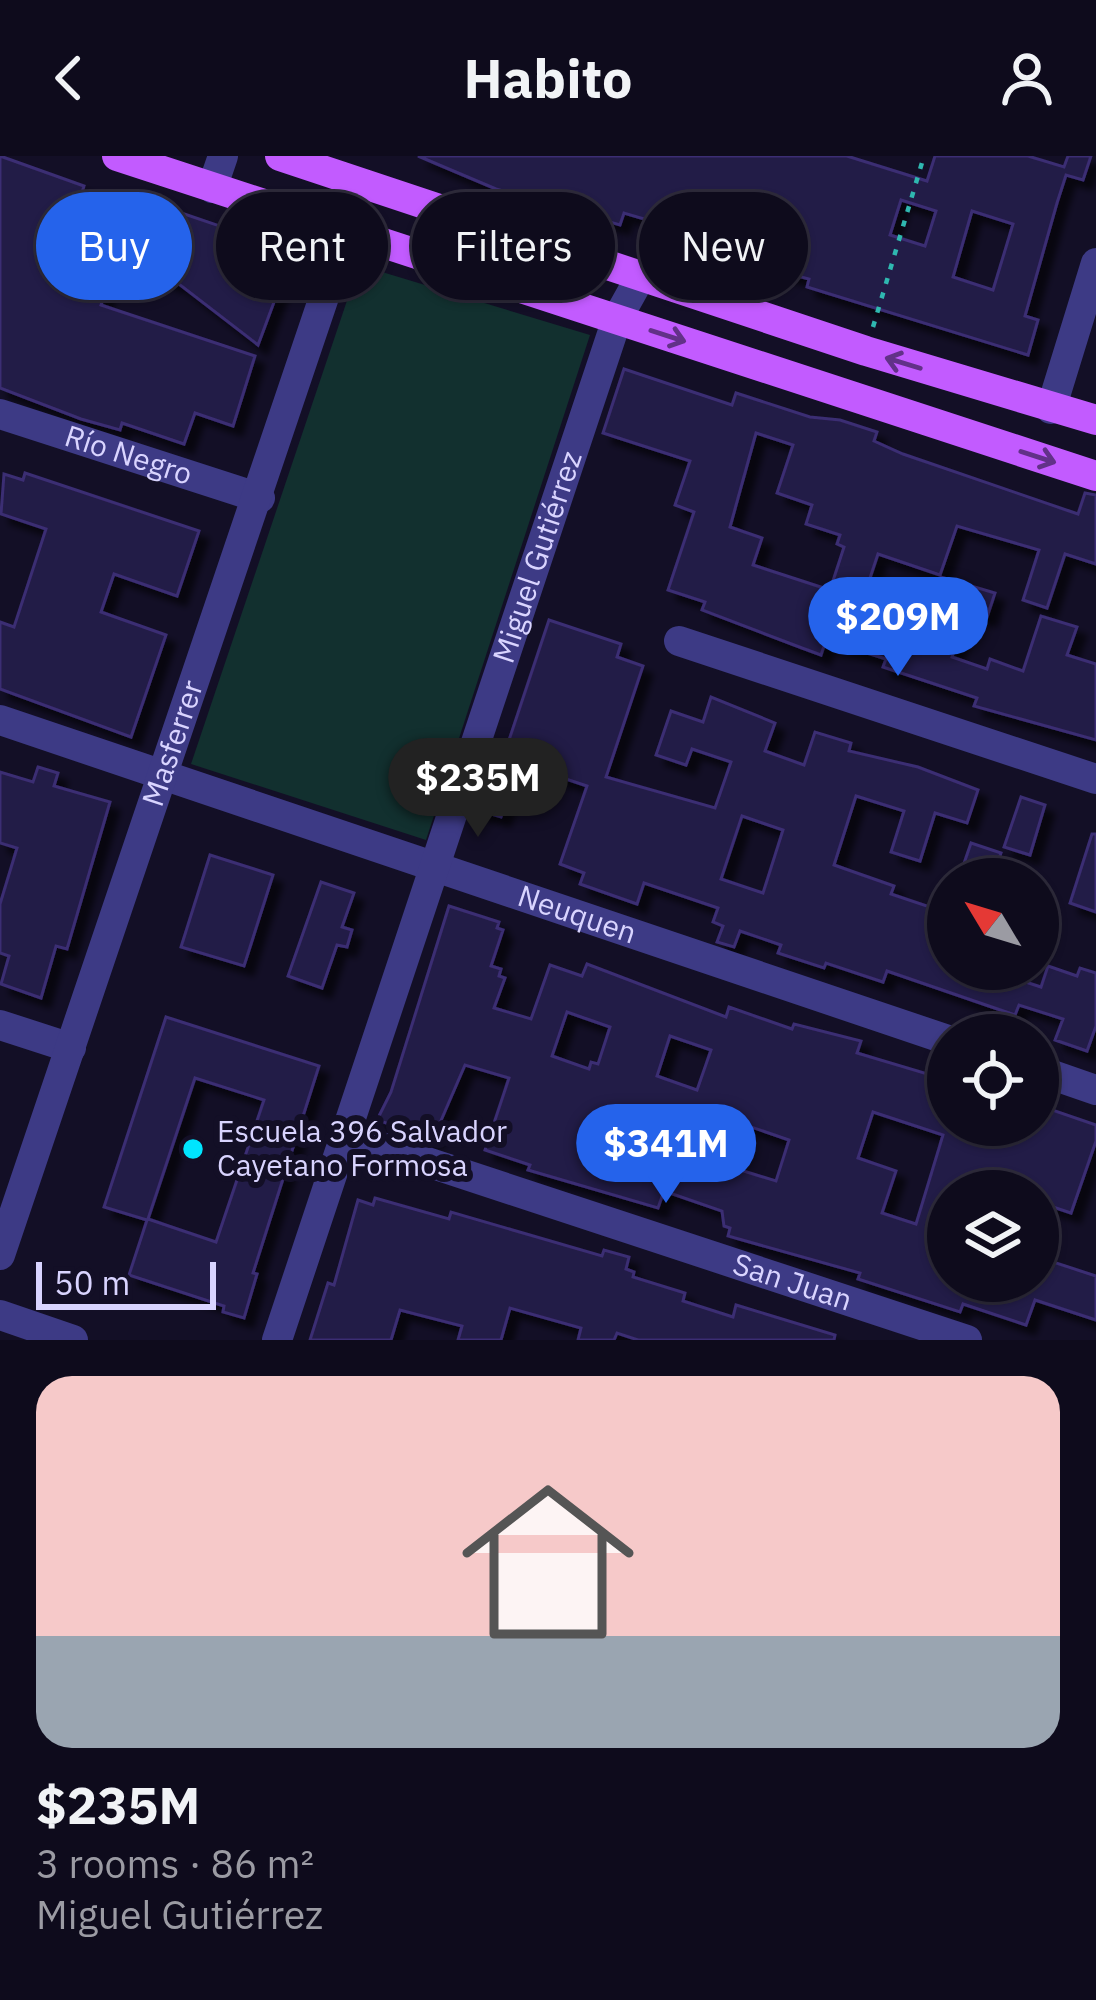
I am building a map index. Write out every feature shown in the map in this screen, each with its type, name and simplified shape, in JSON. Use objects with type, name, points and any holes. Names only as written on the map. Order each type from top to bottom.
[{"type":"main road","points":[[117,156],[224,192]]},
{"type":"main road","points":[[280,156],[639,275]]},
{"type":"main road","points":[[388,245],[1096,476]]},
{"type":"main road","points":[[713,300],[1096,420]]},
{"type":"street","points":[[212,188],[223,156]]},
{"type":"street","points":[[1051,409],[1096,263]]},
{"type":"street","name":"Miguel Gutiérrez","points":[[277,1340],[617,319],[639,280]]},
{"type":"street","name":"Masferrer","points":[[0,1255],[324,300]]},
{"type":"street","name":"Río Negro","points":[[0,414],[260,498]]},
{"type":"street","points":[[679,641],[1096,778]]},
{"type":"street","name":"Neuquen","points":[[0,720],[927,1033]]},
{"type":"street","points":[[0,1025],[71,1048]]},
{"type":"street","points":[[1059,1077],[1096,1090]]},
{"type":"street","name":"San Juan","points":[[345,1135],[967,1340]]},
{"type":"street","points":[[0,1315],[73,1340]]},
{"type":"path","points":[[866,351],[924,156]]},
{"type":"green space","points":[[388,274],[412,281],[412,300],[474,300],[590,335],[426,840],[191,764],[347,300],[388,300]]},
{"type":"building","points":[[0,156],[84,186],[82,192],[36,192],[36,300],[103,300],[101,305],[255,356],[233,426],[195,413],[184,444],[122,423],[120,430],[81,419],[0,388]]},
{"type":"building","points":[[418,156],[847,156],[927,181],[935,156],[1028,156],[1064,167],[1068,156],[1091,156],[1083,180],[1066,175],[1057,203],[1025,316],[1038,320],[1028,355],[808,287],[808,192],[639,192],[639,217],[624,213],[620,225],[615,224],[615,192],[506,192]],"holes":[[[901,200],[936,211],[925,246],[890,235]],[[972,211],[1013,224],[993,290],[953,277]]]},
{"type":"building","points":[[192,217],[216,225],[216,300],[275,300],[258,345],[192,294]]},
{"type":"building","points":[[624,369],[732,405],[736,393],[810,417],[840,420],[877,432],[874,441],[903,454],[1078,514],[1085,493],[1096,495],[1096,564],[1065,554],[1047,608],[1023,600],[1039,550],[957,526],[940,575],[878,554],[866,590],[885,596],[879,612],[924,627],[941,577],[995,593],[987,617],[967,610],[952,657],[987,669],[990,659],[1023,671],[1041,616],[1077,627],[1067,655],[1096,664],[1096,740],[974,706],[977,698],[883,667],[886,659],[826,640],[821,655],[702,610],[705,602],[668,590],[694,512],[675,505],[690,461],[603,433]],"holes":[[[756,433],[793,445],[777,493],[812,505],[806,524],[840,535],[837,544],[844,547],[830,590],[753,565],[762,538],[730,527]]]},
{"type":"building","points":[[25,473],[199,531],[177,596],[114,574],[101,612],[166,635],[131,737],[0,689],[0,622],[14,627],[46,529],[1,514],[4,474],[23,480]]},
{"type":"building","points":[[549,620],[621,644],[617,657],[643,666],[606,777],[715,808],[731,762],[692,749],[686,765],[656,755],[671,711],[703,722],[711,697],[775,723],[765,751],[804,765],[815,732],[851,743],[849,751],[918,767],[978,790],[967,823],[935,813],[920,861],[891,852],[904,811],[856,796],[834,865],[894,886],[891,894],[927,906],[927,985],[887,971],[883,982],[826,963],[824,968],[778,953],[781,945],[740,931],[734,947],[717,942],[723,926],[713,922],[718,908],[644,883],[637,904],[580,884],[584,873],[560,864],[587,786],[503,758]],"holes":[[[742,816],[783,830],[763,893],[721,879]]]},
{"type":"building","points":[[38,767],[58,773],[54,786],[110,802],[67,949],[56,946],[41,998],[1,984],[9,956],[0,953],[0,904],[17,848],[0,843],[0,772],[33,782]]},
{"type":"building","points":[[486,773],[513,781],[501,817],[474,809]]},
{"type":"building","points":[[1021,797],[1045,805],[1030,855],[1004,847]]},
{"type":"building","points":[[1092,834],[1096,834],[1096,912],[1070,903]]},
{"type":"building","points":[[971,843],[1001,853],[999,858],[966,858]]},
{"type":"building","points":[[210,855],[273,875],[244,966],[181,947]]},
{"type":"building","points":[[321,882],[354,893],[342,927],[352,930],[347,947],[337,945],[322,988],[288,976]]},
{"type":"building","points":[[449,906],[499,922],[497,928],[503,930],[491,966],[501,969],[499,976],[505,978],[494,1008],[531,1019],[550,965],[582,976],[587,964],[726,1017],[729,1007],[792,1029],[794,1024],[861,1041],[857,1053],[927,1074],[927,1130],[873,1112],[858,1158],[896,1171],[882,1213],[916,1224],[927,1188],[927,1301],[858,1279],[860,1273],[728,1236],[730,1228],[724,1226],[722,1211],[664,1191],[658,1208],[528,1170],[530,1165],[485,1150],[509,1078],[465,1065],[433,1139],[377,1120],[391,1092]],"holes":[[[567,1012],[610,1027],[598,1064],[591,1062],[589,1069],[552,1056]],[[670,1036],[711,1050],[697,1090],[657,1076]],[[725,1118],[789,1140],[776,1181],[711,1161]]]},
{"type":"building","points":[[1080,968],[1096,973],[1096,1026],[1087,1051],[1059,1041],[1063,1019],[1059,1014],[1019,1005],[1012,1014],[942,990],[1059,990],[1059,970],[1077,976]]},
{"type":"building","points":[[166,1017],[319,1066],[253,1273],[257,1274],[244,1318],[223,1312],[224,1306],[129,1275],[147,1220],[104,1207]],"holes":[[[195,1078],[264,1100],[216,1242],[148,1219]]]},
{"type":"building","points":[[1059,1112],[1096,1125],[1096,1141],[1071,1213],[1059,1209],[1059,1170],[932,1170],[940,1146],[1059,1146]]},
{"type":"building","points":[[375,1198],[449,1219],[451,1212],[602,1256],[604,1250],[629,1257],[626,1269],[634,1272],[633,1277],[685,1293],[683,1301],[733,1317],[736,1305],[835,1335],[834,1340],[638,1340],[617,1333],[614,1340],[578,1340],[581,1328],[510,1308],[501,1340],[458,1340],[462,1326],[400,1310],[391,1340],[310,1340],[328,1283],[334,1285],[358,1200],[373,1205]]},
{"type":"building","points":[[1059,1264],[1096,1276],[1096,1320],[1041,1302],[1059,1302]]},
{"type":"building","points":[[929,1302],[1034,1302],[1026,1325],[963,1304],[960,1312]]},
{"type":"place","name":"Escuela 396 Salvador Cayetano Formosa","points":[[193,1149]]}]
